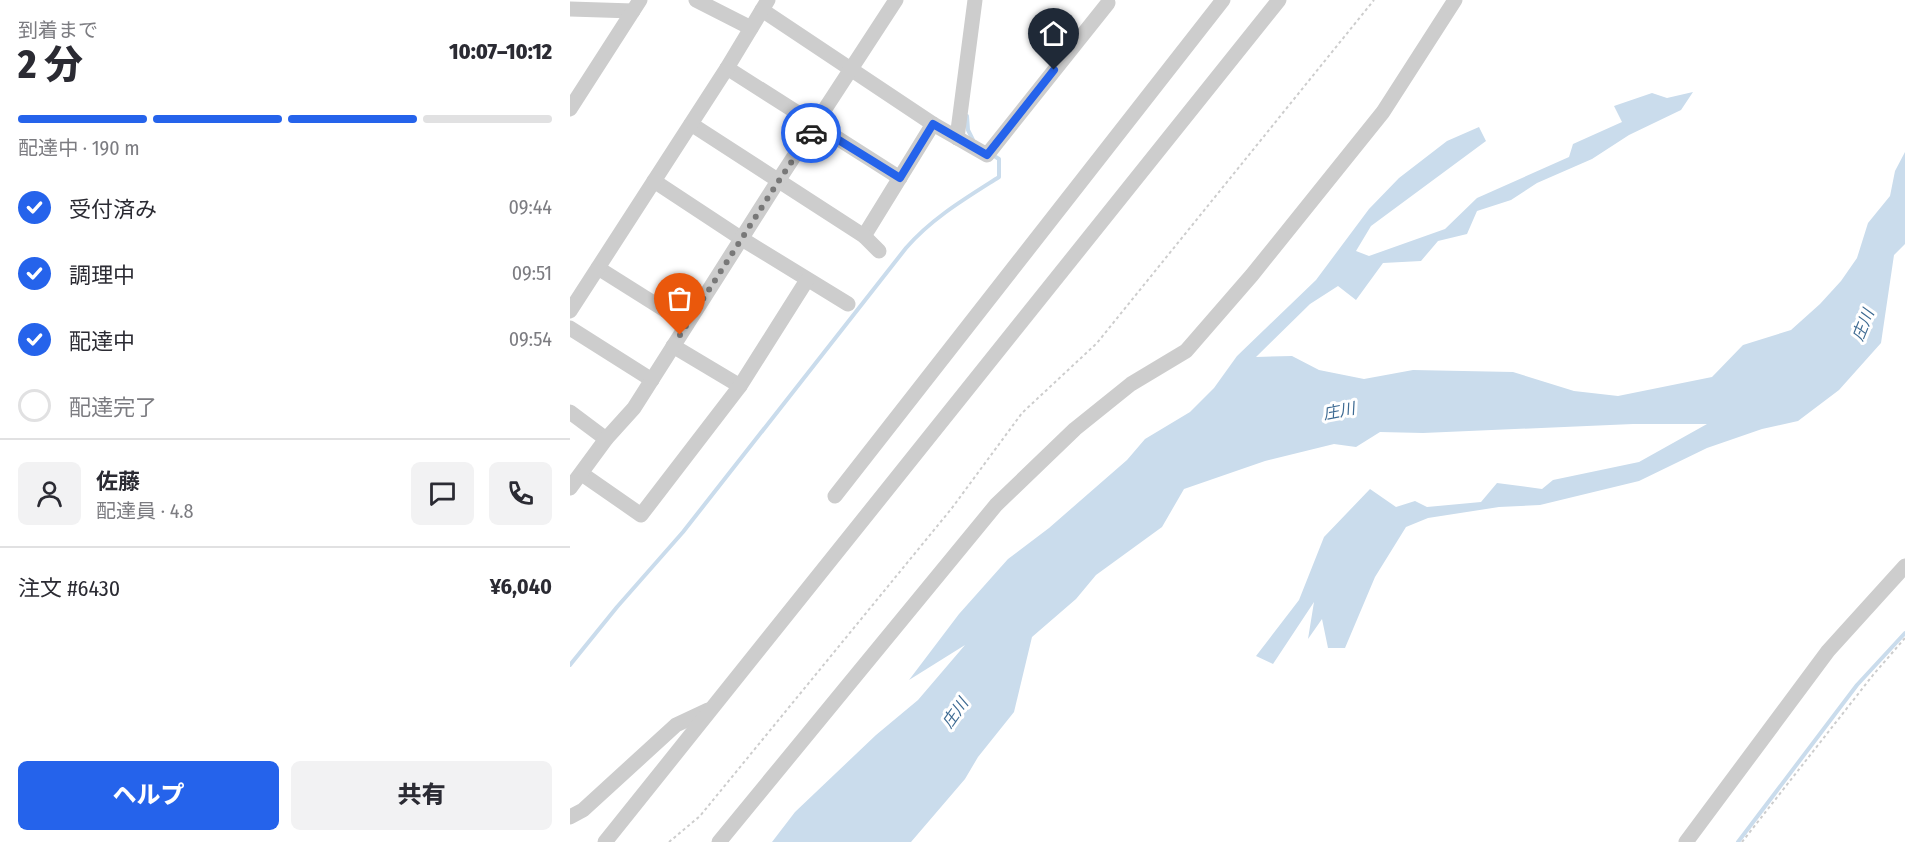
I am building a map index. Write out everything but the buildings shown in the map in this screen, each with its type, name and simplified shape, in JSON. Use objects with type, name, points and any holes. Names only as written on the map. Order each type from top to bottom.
[{"type":"street","points":[[696,0],[750,28]]},
{"type":"street","points":[[570,488],[606,439],[634,408],[816,126],[850,69],[897,0]]},
{"type":"street","points":[[957,138],[975,0]]},
{"type":"street","points":[[835,496],[1223,0]]},
{"type":"street","points":[[606,842],[710,709],[1279,0]]},
{"type":"street","points":[[719,842],[996,505],[1075,429],[1131,384],[1186,351],[1252,275],[1383,112],[1455,0]]},
{"type":"street","points":[[570,311],[727,68],[765,5],[850,69],[933,124],[987,155],[1108,3]]},
{"type":"street","points":[[570,9],[637,6]]},
{"type":"street","points":[[570,109],[637,6]]},
{"type":"street","points":[[727,68],[900,178]]},
{"type":"street","points":[[691,124],[864,236],[879,251]]},
{"type":"street","points":[[864,236],[933,124]]},
{"type":"street","points":[[654,181],[742,239],[848,304]]},
{"type":"street","points":[[598,268],[687,324]]},
{"type":"street","points":[[582,474],[640,515],[740,386],[807,280]]},
{"type":"street","points":[[570,328],[652,380]]},
{"type":"street","points":[[674,346],[740,386]]},
{"type":"street","points":[[570,412],[606,439]]},
{"type":"street","points":[[1686,842],[1827,651],[1905,566]]},
{"type":"street","points":[[570,817],[583,810],[676,725],[710,709]]},
{"type":"path","points":[[669,842],[700,816],[952,508],[1023,413],[1097,343],[1374,0]]},
{"type":"path","points":[[1742,842],[1873,675],[1905,638]]},
{"type":"water","name":"庄川","points":[[1693,92],[1681,110],[1629,135],[1592,159],[1537,183],[1511,200],[1477,211],[1467,234],[1438,241],[1421,261],[1383,263],[1356,300],[1338,286],[1310,304],[1256,357],[1292,356],[1319,370],[1364,379],[1413,370],[1513,372],[1574,391],[1618,396],[1712,377],[1743,345],[1791,330],[1841,281],[1857,258],[1868,223],[1890,196],[1895,171],[1905,152],[1905,244],[1894,255],[1881,343],[1839,390],[1798,421],[1762,429],[1707,448],[1639,481],[1540,505],[1499,507],[1428,518],[1406,527],[1375,577],[1345,648],[1328,648],[1322,619],[1308,639],[1314,602],[1273,664],[1256,656],[1299,600],[1324,537],[1370,489],[1396,507],[1415,501],[1427,507],[1481,502],[1497,483],[1542,489],[1553,480],[1639,462],[1707,424],[1633,424],[1423,433],[1380,432],[1356,447],[1334,444],[1265,461],[1184,489],[1162,527],[1096,575],[1076,599],[1032,637],[1014,712],[978,757],[965,779],[911,842],[772,842],[795,812],[876,735],[918,700],[965,645],[909,680],[959,614],[1008,559],[1049,528],[1127,460],[1145,439],[1190,412],[1214,388],[1237,356],[1316,280],[1369,209],[1399,178],[1447,141],[1479,127],[1486,141],[1371,226],[1356,251],[1369,256],[1445,229],[1477,198],[1569,157],[1573,144],[1622,122],[1614,106],[1652,93],[1667,98]]},
{"type":"waterway","points":[[967,116],[968,130],[973,140]]},
{"type":"waterway","points":[[570,665],[683,532],[906,248],[938,218],[999,177],[999,159],[991,154]]},
{"type":"waterway","points":[[1738,842],[1857,685],[1905,633]]},
{"type":"way so far","points":[[680,335],[811,133]]},
{"type":"route","points":[[811,133],[816,126],[900,178],[933,124],[987,155],[1054,70]]}]
